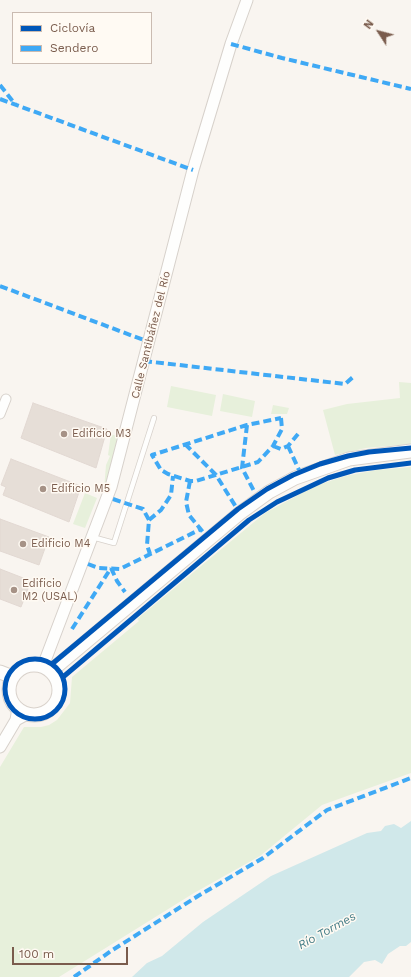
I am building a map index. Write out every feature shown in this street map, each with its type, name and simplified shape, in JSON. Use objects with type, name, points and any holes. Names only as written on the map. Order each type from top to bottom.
[{"type":"main road","points":[[50,671],[240,513],[269,492],[295,478],[336,463],[369,455],[411,451]]},
{"type":"main road","points":[[50,671],[247,517],[275,498],[325,475],[354,466],[411,459]]},
{"type":"main road","points":[[0,672],[8,681],[12,702],[20,714],[42,714],[54,706],[59,692],[50,671],[37,664],[23,667],[8,681]]},
{"type":"street","name":"Calle Santibáñez del Río","points":[[50,671],[92,537],[115,472],[193,170],[231,44],[247,0]]},
{"type":"street","points":[[0,414],[6,399]]},
{"type":"street","points":[[0,747],[20,714]]},
{"type":"lane","points":[[92,537],[114,543],[154,418]]},
{"type":"green space","points":[[399,382],[411,383],[411,444],[366,448],[335,455],[323,410],[347,404],[400,398]]},
{"type":"green space","points":[[171,386],[216,395],[212,416],[167,407]]},
{"type":"green space","points":[[223,394],[255,401],[252,417],[220,411]]},
{"type":"green space","points":[[273,405],[289,408],[287,414],[271,414]]},
{"type":"green space","points":[[111,434],[119,437],[104,489],[106,465],[110,456],[108,455]]},
{"type":"green space","points":[[411,467],[411,773],[322,805],[260,856],[194,893],[59,977],[0,977],[0,767],[24,727],[41,727],[49,725],[57,720],[70,703],[72,677],[139,621],[137,619],[265,513],[315,486],[345,476],[376,470]]},
{"type":"green space","points":[[85,493],[97,498],[85,528],[73,524]]},
{"type":"water","name":"Río Tormes","points":[[411,821],[411,942],[406,946],[400,946],[388,954],[382,964],[375,960],[364,962],[349,977],[132,977],[147,963],[162,956],[203,922],[271,876],[367,833],[381,831],[385,826],[394,824],[401,828]]},
{"type":"building","name":"Edificio M3","points":[[33,403],[107,429],[96,468],[21,438]]},
{"type":"building","name":"Edificio M5","points":[[11,459],[81,486],[69,522],[3,495],[6,487],[1,485]]},
{"type":"building","name":"Edificio M4","points":[[0,519],[49,537],[39,565],[0,551]]},
{"type":"building","name":"Edificio M2 (USAL)","points":[[0,569],[31,581],[21,607],[0,599]]},
{"type":"marked path","points":[[231,44],[282,58],[411,89]]},
{"type":"marked path","points":[[0,85],[15,104]]},
{"type":"marked path","points":[[0,99],[193,170]]},
{"type":"marked path","points":[[0,286],[149,342]]},
{"type":"marked path","points":[[144,361],[345,384],[353,377]]},
{"type":"marked path","points":[[281,418],[282,429],[273,446],[258,462],[196,481],[190,481],[168,474],[161,470],[152,455],[247,425],[281,418]]},
{"type":"marked path","points":[[247,425],[242,468],[255,493]]},
{"type":"marked path","points":[[273,446],[281,449],[288,446],[298,434]]},
{"type":"marked path","points":[[185,444],[216,475],[236,507]]},
{"type":"marked path","points":[[288,446],[299,470]]},
{"type":"marked path","points":[[149,520],[161,510],[171,495],[173,476]]},
{"type":"marked path","points":[[190,481],[186,502],[189,515],[203,532]]},
{"type":"marked path","points":[[113,499],[143,509],[149,520],[147,545],[150,554]]},
{"type":"marked path","points":[[88,564],[98,568],[120,569],[201,529]]},
{"type":"marked path","points":[[111,568],[117,581],[125,592]]},
{"type":"marked path","points":[[72,629],[111,568]]},
{"type":"marked path","points":[[74,977],[111,951],[198,896],[263,858],[327,810],[411,778]]},
{"type":"cycle path","points":[[52,664],[238,509],[267,489],[293,475],[320,464],[348,456],[369,452],[411,448]]},
{"type":"cycle path","points":[[63,677],[249,520],[277,502],[328,478],[355,470],[411,463]]},
{"type":"cycle path","points":[[29,659],[41,659],[52,664],[60,672],[65,683],[65,689],[63,701],[52,714],[41,719],[29,719],[18,714],[10,706],[5,695],[5,683],[10,672],[18,664],[29,659]]},
{"type":"place","name":"Edificio M3","points":[[64,434]]},
{"type":"place","name":"Edificio M5","points":[[43,489]]},
{"type":"place","name":"Edificio M4","points":[[23,544]]},
{"type":"place","name":"Edificio M2 (USAL)","points":[[14,590]]}]
